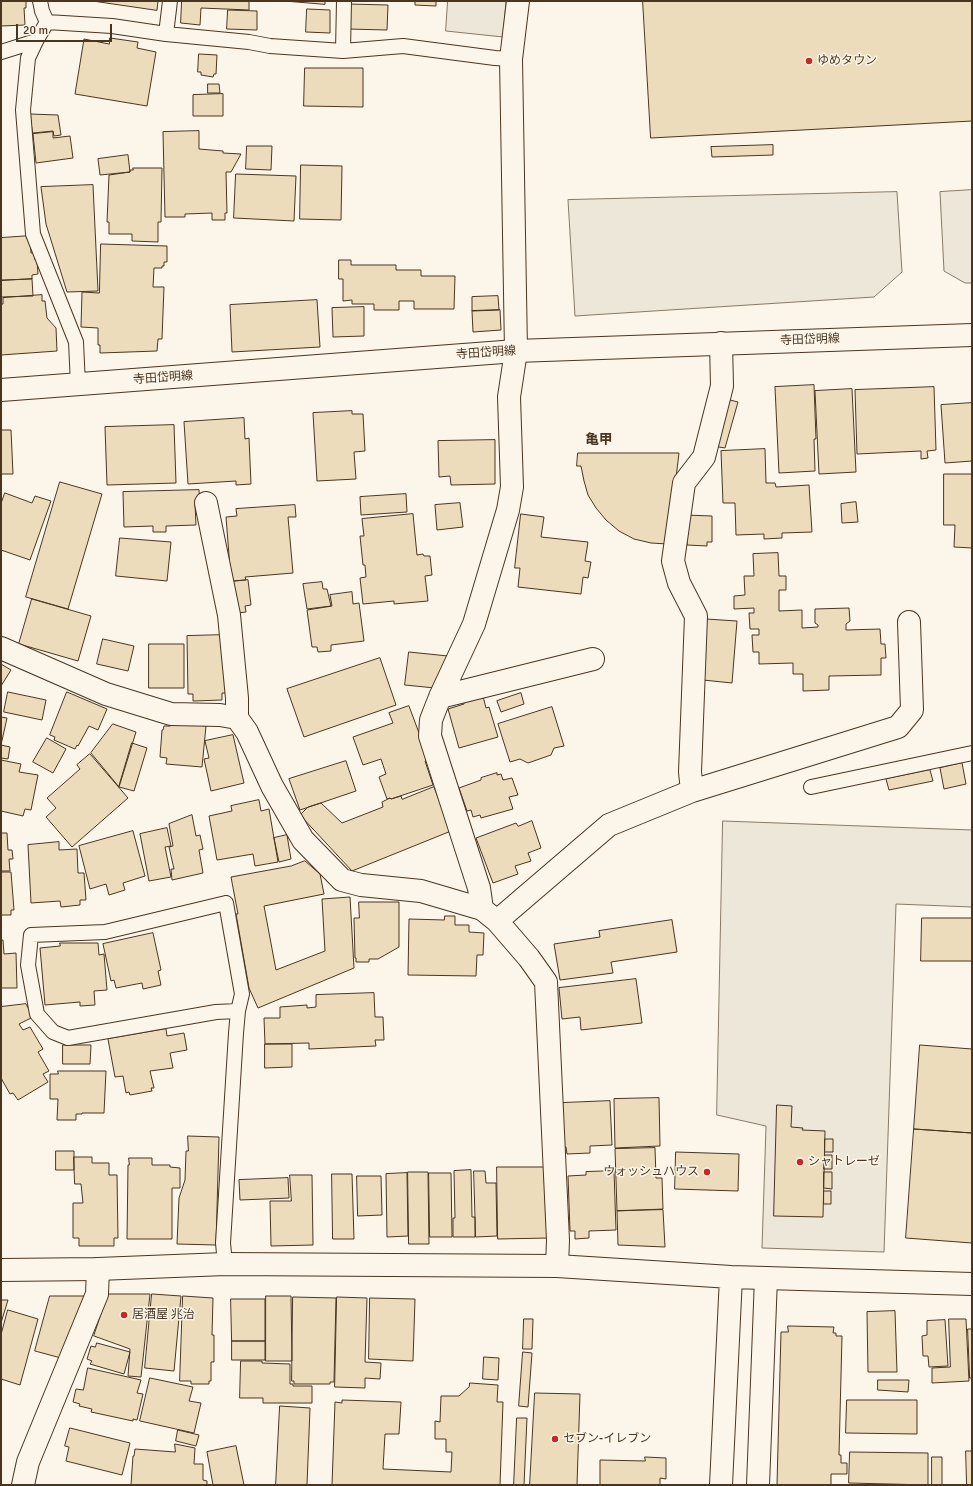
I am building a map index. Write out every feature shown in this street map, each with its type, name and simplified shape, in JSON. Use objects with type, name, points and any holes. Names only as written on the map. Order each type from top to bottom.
[{"type":"street","points":[[518,1],[510,59],[516,351],[509,397],[512,487],[508,510],[474,624],[440,697],[431,720],[430,736],[489,915],[529,958],[546,982],[558,1240],[557,1266]]},
{"type":"street","name":"寺田岱明線","points":[[1,390],[516,351],[972,335]]},
{"type":"street","points":[[692,791],[690,772],[696,616],[679,583],[673,561],[684,483],[704,457],[722,386],[721,343]]},
{"type":"street","points":[[206,503],[229,615],[237,698],[237,718],[247,732],[272,786],[303,840],[342,880],[361,885],[421,891],[489,915]]},
{"type":"street","points":[[489,915],[609,825],[692,791],[898,727],[912,710],[909,622]]},
{"type":"street","points":[[1,648],[106,694],[171,714],[220,715],[237,718]]},
{"type":"street","points":[[440,697],[593,659]]},
{"type":"street","points":[[1,1270],[98,1269],[225,1264],[557,1266],[731,1277],[972,1284]]},
{"type":"street","points":[[23,1485],[28,1462],[97,1294],[98,1269]]},
{"type":"street","points":[[721,1485],[731,1277]]},
{"type":"street","points":[[758,1485],[766,1278]]},
{"type":"lane","points":[[40,1],[42,11],[47,22]]},
{"type":"lane","points":[[166,34],[170,1]]},
{"type":"lane","points":[[343,50],[344,1]]},
{"type":"lane","points":[[47,22],[112,26],[166,34],[248,42],[270,46],[343,50],[404,46],[510,59]]},
{"type":"lane","points":[[47,22],[28,58],[23,110],[33,234],[76,342],[78,385]]},
{"type":"lane","points":[[1,52],[36,41]]},
{"type":"lane","points":[[811,787],[972,753]]},
{"type":"lane","points":[[225,1264],[223,1243],[238,1011],[242,994],[226,904],[105,932],[31,935],[28,965],[37,1014],[53,1032],[68,1038],[216,1012],[238,1011]]},
{"type":"shaded area","points":[[448,1],[506,1],[503,37],[446,31]]},
{"type":"shaded area","points":[[972,190],[972,283],[965,283],[944,271],[940,192]]},
{"type":"shaded area","points":[[897,192],[902,272],[874,297],[575,316],[568,200]]},
{"type":"shaded area","points":[[723,821],[972,830],[972,907],[896,904],[884,1252],[762,1248],[766,1126],[717,1115]]},
{"type":"building","points":[[1,1],[26,1],[26,8],[24,8],[25,25],[1,26]]},
{"type":"building","points":[[93,1],[158,1],[157,10]]},
{"type":"building","points":[[182,1],[249,1],[249,10],[201,8],[200,25],[181,23]]},
{"type":"building","points":[[285,1],[325,1],[325,4]]},
{"type":"building","points":[[390,1],[436,1],[436,6],[415,5],[415,2]]},
{"type":"building","name":"ゆめタウン","points":[[643,1],[972,1],[972,121],[651,138]]},
{"type":"building","points":[[348,4],[388,5],[387,30],[347,29]]},
{"type":"building","points":[[307,9],[330,10],[330,33],[306,32]]},
{"type":"building","points":[[228,10],[257,11],[257,30],[227,29]]},
{"type":"building","points":[[110,38],[138,42],[137,48],[156,52],[147,106],[75,94],[84,39],[109,44]]},
{"type":"building","points":[[199,54],[217,55],[216,74],[214,74],[213,77],[201,75],[201,72],[198,72]]},
{"type":"building","points":[[305,68],[363,68],[363,107],[304,106]]},
{"type":"building","points":[[208,84],[219,84],[220,93],[208,93]]},
{"type":"building","points":[[223,94],[223,116],[193,116],[193,95]]},
{"type":"building","points":[[30,114],[58,115],[61,135],[54,136],[53,131],[33,133]]},
{"type":"building","points":[[199,131],[199,149],[241,154],[231,172],[226,172],[227,213],[225,213],[225,220],[212,220],[212,213],[185,214],[185,217],[165,217],[163,132]]},
{"type":"building","points":[[53,132],[53,138],[70,136],[73,158],[36,163],[33,134]]},
{"type":"building","points":[[773,145],[773,155],[712,157],[711,147]]},
{"type":"building","points":[[247,146],[272,146],[271,170],[246,169]]},
{"type":"building","points":[[128,155],[130,172],[100,175],[98,159]]},
{"type":"building","points":[[301,165],[342,166],[341,220],[300,219]]},
{"type":"building","points":[[133,168],[162,168],[161,222],[158,222],[158,242],[132,241],[132,234],[109,234],[109,222],[107,222],[109,175],[130,172]]},
{"type":"building","points":[[236,174],[296,176],[294,221],[234,218]]},
{"type":"building","points":[[93,185],[98,291],[67,292],[46,224],[41,187]]},
{"type":"building","points":[[30,236],[31,253],[35,253],[38,274],[32,275],[32,279],[1,280],[1,238]]},
{"type":"building","points":[[101,244],[167,246],[167,262],[164,262],[164,266],[162,266],[162,268],[154,268],[153,287],[164,287],[162,339],[158,339],[157,351],[100,353],[100,345],[98,345],[98,328],[81,327],[82,292],[99,293]]},
{"type":"building","points":[[339,260],[351,260],[351,265],[396,265],[396,270],[421,270],[421,276],[455,276],[454,309],[414,309],[414,301],[399,301],[399,310],[374,310],[374,304],[352,304],[352,300],[343,301],[343,279],[339,279]]},
{"type":"building","points":[[32,279],[33,296],[1,297],[1,281]]},
{"type":"building","points":[[42,295],[42,301],[45,301],[47,318],[56,328],[57,351],[1,355],[1,304],[3,304],[3,298]]},
{"type":"building","points":[[498,296],[499,310],[472,311],[472,297]]},
{"type":"building","points":[[317,300],[320,347],[232,352],[230,305]]},
{"type":"building","points":[[364,307],[364,336],[333,337],[332,308]]},
{"type":"building","points":[[500,310],[501,330],[473,332],[472,311]]},
{"type":"building","points":[[814,385],[816,439],[814,439],[815,471],[779,473],[775,387]]},
{"type":"building","points":[[934,387],[936,450],[927,451],[928,458],[921,459],[921,451],[857,454],[855,390]]},
{"type":"building","points":[[852,389],[856,472],[819,474],[815,391]]},
{"type":"building","points":[[726,399],[738,402],[725,448],[713,446]]},
{"type":"building","points":[[972,403],[972,461],[945,463],[941,405]]},
{"type":"building","points":[[352,411],[352,414],[363,414],[365,451],[354,452],[356,479],[317,481],[313,413]]},
{"type":"building","points":[[244,418],[245,439],[249,438],[251,484],[236,485],[236,481],[188,484],[184,422]]},
{"type":"building","points":[[174,425],[176,483],[107,485],[105,427]]},
{"type":"building","points":[[1,430],[11,430],[13,474],[1,474]]},
{"type":"building","points":[[495,440],[495,484],[451,485],[450,476],[439,477],[438,441]]},
{"type":"building","points":[[765,449],[766,483],[775,483],[776,487],[809,485],[812,532],[782,533],[782,538],[764,539],[764,534],[736,535],[735,503],[723,503],[721,451]]},
{"type":"building","points":[[578,453],[679,453],[668,544],[651,543],[634,539],[619,531],[606,520],[588,495],[581,466],[577,466]]},
{"type":"building","points":[[944,474],[972,474],[972,548],[954,547],[955,525],[944,525]]},
{"type":"building","points":[[60,482],[102,494],[68,609],[26,597]]},
{"type":"building","points":[[199,490],[200,504],[195,504],[196,525],[166,526],[166,532],[153,532],[153,526],[124,527],[123,492]]},
{"type":"building","points":[[5,493],[32,503],[35,496],[51,501],[30,560],[1,550],[1,504]]},
{"type":"building","points":[[406,494],[407,512],[361,515],[360,497]]},
{"type":"building","points":[[856,502],[858,522],[842,523],[841,504]]},
{"type":"building","points":[[460,503],[463,527],[437,530],[435,505]]},
{"type":"building","points":[[295,505],[296,517],[288,517],[293,573],[245,577],[246,580],[231,581],[226,517],[237,516],[236,509]]},
{"type":"building","points":[[413,514],[417,555],[423,554],[424,556],[430,556],[432,575],[425,576],[428,601],[394,604],[394,601],[363,604],[360,578],[366,577],[365,565],[363,565],[360,536],[364,536],[362,519]]},
{"type":"building","points":[[521,514],[544,517],[541,537],[588,542],[585,561],[591,562],[588,578],[583,577],[581,594],[518,587],[520,568],[515,568]]},
{"type":"building","points":[[685,515],[712,516],[712,542],[707,542],[707,546],[687,545],[687,542],[682,542]]},
{"type":"building","points":[[120,538],[171,542],[167,581],[116,576]]},
{"type":"building","points":[[778,553],[779,576],[786,576],[786,590],[779,590],[779,611],[802,610],[802,628],[818,627],[815,623],[815,609],[849,608],[850,621],[846,624],[846,630],[880,629],[881,644],[885,644],[886,658],[881,658],[881,675],[829,676],[829,690],[803,691],[803,674],[793,674],[793,663],[759,664],[759,652],[753,652],[752,635],[759,635],[759,629],[750,629],[749,613],[754,613],[754,608],[734,609],[734,596],[745,595],[744,576],[754,576],[753,554]]},
{"type":"building","points":[[248,580],[251,605],[245,606],[246,612],[237,613],[230,582]]},
{"type":"building","points":[[322,582],[323,589],[327,589],[331,606],[307,609],[303,584]]},
{"type":"building","points":[[352,592],[353,604],[359,603],[364,641],[331,645],[331,651],[318,652],[317,647],[312,647],[307,610],[332,606],[330,595]]},
{"type":"building","points":[[32,599],[91,616],[78,661],[19,644]]},
{"type":"building","points":[[706,619],[737,621],[732,683],[703,680]]},
{"type":"building","points":[[224,635],[226,693],[222,693],[222,700],[193,701],[193,694],[188,694],[187,636]]},
{"type":"building","points":[[103,639],[134,646],[128,671],[97,664]]},
{"type":"building","points":[[149,644],[184,644],[184,688],[149,688]]},
{"type":"building","points":[[409,652],[448,656],[435,688],[405,685]]},
{"type":"building","points":[[380,658],[396,705],[304,737],[287,689]]},
{"type":"building","points":[[1,664],[11,670],[1,686]]},
{"type":"building","points":[[8,692],[46,700],[42,720],[4,712]]},
{"type":"building","points":[[67,692],[107,709],[98,730],[89,726],[75,749],[54,740],[55,737],[50,735]]},
{"type":"building","points":[[521,693],[524,704],[501,712],[497,701]]},
{"type":"building","points":[[483,696],[486,708],[489,707],[498,737],[459,748],[448,709]]},
{"type":"building","points":[[409,706],[429,760],[425,761],[433,785],[387,799],[379,777],[386,774],[381,759],[363,765],[353,737],[393,723],[389,713]]},
{"type":"building","points":[[552,707],[564,746],[554,748],[551,755],[528,763],[520,759],[510,762],[498,724]]},
{"type":"building","points":[[1,717],[7,718],[1,745]]},
{"type":"building","points":[[170,722],[206,726],[202,767],[166,764],[167,758],[160,757],[162,730],[164,726],[170,726]]},
{"type":"building","points":[[113,724],[136,732],[119,787],[91,753]]},
{"type":"building","points":[[233,735],[244,783],[211,791],[204,759],[209,758],[205,741]]},
{"type":"building","points":[[47,738],[66,749],[53,773],[33,762]]},
{"type":"building","points":[[132,743],[147,748],[134,791],[119,787]]},
{"type":"building","points":[[1,745],[10,747],[8,759],[1,758]]},
{"type":"building","points":[[90,754],[128,798],[72,847],[46,817],[56,808],[47,798],[80,769],[77,765]]},
{"type":"building","points":[[1,760],[21,764],[19,772],[38,775],[31,810],[25,809],[23,816],[1,811]]},
{"type":"building","points":[[346,761],[356,791],[300,810],[289,779]]},
{"type":"building","points":[[962,763],[966,784],[944,789],[940,768]]},
{"type":"building","points":[[930,770],[933,781],[889,790],[886,779]]},
{"type":"building","points":[[497,773],[497,775],[501,774],[503,780],[512,778],[518,795],[509,797],[513,809],[481,818],[480,815],[473,817],[471,810],[467,811],[459,788],[481,780],[481,778]]},
{"type":"building","points":[[434,787],[451,831],[352,871],[300,815],[308,807],[321,803],[342,823],[383,807],[382,802],[390,798],[401,796],[402,799]]},
{"type":"building","points":[[259,800],[261,811],[269,809],[278,862],[255,866],[253,854],[217,860],[209,816],[232,811],[231,806]]},
{"type":"building","points":[[192,815],[196,836],[200,835],[203,849],[199,850],[203,873],[172,880],[171,869],[174,869],[169,847],[173,846],[169,824]]},
{"type":"building","points":[[532,821],[541,848],[528,853],[531,861],[515,866],[518,874],[493,883],[476,838],[516,823],[518,826]]},
{"type":"building","points":[[167,828],[171,846],[165,847],[171,877],[149,881],[140,834]]},
{"type":"building","points":[[133,831],[145,876],[123,883],[125,890],[109,895],[106,884],[90,889],[79,846]]},
{"type":"building","points":[[1,833],[7,833],[8,850],[12,850],[13,859],[9,859],[10,871],[1,871]]},
{"type":"building","points":[[287,835],[291,859],[279,862],[274,838]]},
{"type":"building","points":[[59,842],[59,850],[77,849],[78,873],[84,873],[86,900],[80,900],[80,905],[61,907],[60,901],[31,903],[28,845]]},
{"type":"building","points":[[305,861],[320,874],[324,894],[264,906],[276,970],[325,951],[322,899],[350,897],[354,968],[258,1008],[249,988],[231,877],[291,866]]},
{"type":"building","points":[[1,872],[11,872],[14,910],[11,910],[11,915],[1,915]]},
{"type":"building","points":[[359,902],[399,902],[399,947],[378,959],[369,959],[369,962],[356,962],[355,958],[354,918],[359,918]]},
{"type":"building","points":[[445,916],[455,916],[455,925],[469,925],[469,932],[484,933],[483,955],[477,955],[476,976],[408,975],[409,919],[444,920]]},
{"type":"building","points":[[922,918],[972,918],[972,961],[921,961]]},
{"type":"building","points":[[672,920],[677,952],[611,962],[613,973],[560,980],[554,944],[600,937],[599,931]]},
{"type":"building","points":[[153,933],[161,970],[158,971],[161,985],[143,989],[142,983],[116,988],[114,980],[111,981],[103,944]]},
{"type":"building","points":[[1,940],[3,940],[4,954],[16,953],[17,988],[1,988]]},
{"type":"building","points":[[60,943],[98,943],[99,955],[104,954],[107,990],[94,991],[95,1005],[80,1006],[80,1002],[45,1005],[40,948],[60,946]]},
{"type":"building","points":[[636,979],[642,1023],[581,1030],[580,1017],[562,1019],[559,988]]},
{"type":"building","points":[[374,993],[375,1017],[383,1017],[384,1040],[375,1040],[376,1046],[309,1049],[309,1043],[265,1044],[264,1018],[280,1018],[280,1007],[307,1005],[307,1008],[316,1007],[316,995]]},
{"type":"building","points":[[26,1004],[33,1017],[19,1024],[23,1030],[30,1027],[43,1049],[38,1052],[49,1071],[43,1074],[48,1082],[18,1100],[13,1093],[10,1094],[1,1078],[1,1007]]},
{"type":"building","points":[[166,1029],[167,1036],[184,1033],[187,1050],[170,1053],[173,1068],[150,1071],[154,1088],[151,1088],[152,1091],[130,1095],[129,1092],[126,1093],[123,1076],[115,1077],[108,1039]]},
{"type":"building","points":[[265,1044],[292,1044],[292,1067],[265,1068]]},
{"type":"building","points":[[63,1045],[91,1045],[90,1064],[63,1064]]},
{"type":"building","points":[[920,1045],[972,1049],[972,1133],[914,1129]]},
{"type":"building","points":[[58,1071],[106,1071],[104,1113],[82,1113],[76,1114],[76,1120],[57,1120],[58,1099],[50,1099],[50,1074],[58,1074]]},
{"type":"building","points":[[659,1098],[660,1146],[615,1148],[614,1099]]},
{"type":"building","points":[[610,1101],[612,1145],[590,1146],[590,1153],[567,1154],[566,1147],[564,1147],[562,1103]]},
{"type":"building","name":"シャトレーゼ","points":[[777,1105],[792,1106],[791,1127],[803,1128],[802,1130],[825,1131],[823,1217],[774,1216]]},
{"type":"building","points":[[914,1129],[972,1133],[972,1243],[906,1238]]},
{"type":"building","points":[[188,1136],[219,1137],[216,1245],[177,1244],[179,1198],[185,1180]]},
{"type":"building","points":[[825,1139],[833,1139],[833,1152],[825,1152]]},
{"type":"building","points":[[655,1148],[656,1178],[662,1178],[663,1209],[617,1211],[615,1149]]},
{"type":"building","points":[[56,1151],[74,1151],[74,1170],[56,1170]]},
{"type":"building","name":"ウォッシュハウス","points":[[676,1152],[739,1154],[738,1191],[675,1189]]},
{"type":"building","points":[[825,1155],[832,1155],[832,1169],[824,1169]]},
{"type":"building","points":[[74,1157],[92,1157],[92,1163],[109,1163],[109,1175],[117,1175],[118,1238],[114,1238],[114,1246],[79,1246],[79,1238],[73,1238],[73,1203],[83,1203],[81,1184],[75,1184]]},
{"type":"building","points":[[129,1158],[152,1158],[152,1165],[170,1165],[170,1167],[180,1168],[180,1188],[172,1188],[172,1239],[127,1239]]},
{"type":"building","points":[[497,1167],[548,1167],[549,1238],[498,1239]]},
{"type":"building","points":[[471,1170],[472,1217],[475,1217],[475,1237],[453,1237],[453,1218],[455,1218],[454,1171]]},
{"type":"building","points":[[474,1171],[485,1171],[486,1183],[496,1183],[497,1236],[476,1237]]},
{"type":"building","points":[[614,1171],[616,1230],[589,1231],[589,1238],[575,1239],[575,1231],[570,1231],[568,1176],[586,1175],[586,1172]]},
{"type":"building","points":[[408,1172],[428,1172],[429,1244],[409,1244]]},
{"type":"building","points":[[824,1172],[832,1172],[832,1189],[824,1188]]},
{"type":"building","points":[[407,1173],[408,1236],[387,1237],[386,1174]]},
{"type":"building","points":[[429,1173],[451,1173],[452,1237],[430,1237]]},
{"type":"building","points":[[332,1174],[352,1174],[354,1239],[333,1239]]},
{"type":"building","points":[[290,1175],[312,1175],[313,1245],[271,1246],[270,1201],[291,1201]]},
{"type":"building","points":[[357,1176],[381,1176],[382,1215],[358,1216]]},
{"type":"building","points":[[288,1178],[289,1198],[240,1200],[239,1180]]},
{"type":"building","points":[[824,1191],[831,1191],[831,1204],[824,1204]]},
{"type":"building","points":[[663,1210],[665,1247],[618,1245],[617,1211]]},
{"type":"building","name":"居酒屋 兆治","points":[[108,1294],[150,1294],[141,1377],[128,1376],[130,1349],[94,1336]]},
{"type":"building","points":[[152,1294],[181,1296],[174,1371],[145,1368]]},
{"type":"building","points":[[50,1296],[84,1296],[75,1329],[61,1358],[35,1351]]},
{"type":"building","points":[[183,1296],[213,1298],[212,1335],[214,1335],[214,1362],[211,1362],[211,1381],[209,1381],[209,1384],[191,1384],[191,1381],[180,1381]]},
{"type":"building","points":[[266,1296],[291,1296],[292,1361],[266,1361]]},
{"type":"building","points":[[293,1297],[336,1298],[334,1382],[330,1382],[330,1384],[294,1384],[294,1381],[292,1381]]},
{"type":"building","points":[[337,1297],[367,1298],[365,1362],[381,1363],[380,1379],[365,1378],[365,1388],[335,1387]]},
{"type":"building","points":[[370,1298],[415,1299],[413,1361],[369,1359]]},
{"type":"building","points":[[231,1299],[265,1299],[265,1341],[232,1341]]},
{"type":"building","points":[[1,1300],[8,1300],[1,1323]]},
{"type":"building","points":[[8,1310],[38,1319],[20,1385],[1,1379],[1,1335]]},
{"type":"building","points":[[895,1311],[897,1372],[868,1372],[867,1312]]},
{"type":"building","points":[[524,1319],[533,1319],[532,1349],[523,1349]]},
{"type":"building","points":[[949,1319],[966,1319],[969,1381],[932,1383],[932,1368],[950,1367]]},
{"type":"building","points":[[945,1320],[948,1366],[929,1367],[928,1356],[923,1356],[922,1336],[927,1335],[927,1321]]},
{"type":"building","points":[[788,1326],[834,1327],[833,1333],[836,1333],[836,1336],[842,1336],[839,1455],[841,1455],[841,1463],[847,1463],[847,1474],[831,1474],[831,1485],[777,1485],[781,1332],[788,1332]]},
{"type":"building","points":[[968,1329],[972,1329],[972,1378],[970,1378]]},
{"type":"building","points":[[232,1341],[265,1341],[265,1360],[232,1360]]},
{"type":"building","points":[[97,1343],[130,1352],[124,1374],[90,1364],[92,1361],[87,1359],[91,1346],[95,1347]]},
{"type":"building","points":[[523,1352],[532,1353],[528,1407],[519,1406]]},
{"type":"building","points":[[484,1357],[499,1358],[498,1380],[483,1379]]},
{"type":"building","points":[[241,1361],[262,1361],[262,1363],[290,1364],[290,1384],[293,1384],[293,1386],[312,1386],[312,1403],[263,1403],[263,1398],[240,1398]]},
{"type":"building","points":[[88,1368],[141,1380],[137,1393],[143,1394],[137,1420],[133,1419],[133,1421],[91,1412],[92,1409],[79,1406],[80,1404],[73,1402],[76,1389],[83,1390]]},
{"type":"building","points":[[150,1378],[193,1387],[189,1401],[201,1403],[194,1433],[140,1421]]},
{"type":"building","points":[[878,1380],[909,1380],[908,1392],[878,1390]]},
{"type":"building","points":[[470,1383],[498,1385],[497,1402],[503,1402],[500,1485],[332,1485],[335,1402],[342,1403],[342,1400],[401,1402],[399,1434],[385,1434],[383,1469],[451,1472],[452,1452],[446,1452],[446,1439],[435,1439],[435,1421],[440,1422],[441,1396],[459,1396],[469,1387]]},
{"type":"building","name":"セブン-イレブン","points":[[535,1393],[580,1394],[577,1485],[530,1485]]},
{"type":"building","points":[[847,1400],[917,1400],[917,1434],[846,1433]]},
{"type":"building","points":[[280,1406],[310,1408],[307,1485],[276,1485]]},
{"type":"building","points":[[517,1418],[527,1418],[524,1485],[514,1485]]},
{"type":"building","points":[[70,1428],[130,1443],[122,1475],[66,1461],[69,1447],[65,1446]]},
{"type":"building","points":[[178,1430],[199,1435],[196,1446],[176,1441]]},
{"type":"building","points":[[175,1444],[195,1448],[194,1464],[203,1464],[203,1480],[207,1481],[207,1485],[131,1485],[133,1456],[135,1449],[175,1452]]},
{"type":"building","points":[[236,1446],[244,1485],[213,1485],[207,1452]]},
{"type":"building","points":[[966,1451],[972,1451],[972,1485],[967,1485]]},
{"type":"building","points":[[850,1452],[928,1453],[928,1485],[849,1483]]},
{"type":"building","points":[[645,1457],[666,1458],[666,1479],[660,1478],[660,1485],[600,1485],[600,1460],[645,1461]]},
{"type":"building","points":[[932,1457],[942,1457],[942,1485],[932,1485]]},
{"type":"place","name":"ゆめタウン","points":[[809,61]]},
{"type":"place","name":"シャトレーゼ","points":[[800,1162]]},
{"type":"place","name":"ウォッシュハウス","points":[[707,1172]]},
{"type":"place","name":"居酒屋 兆治","points":[[124,1315]]},
{"type":"place","name":"セブン-イレブン","points":[[555,1439]]},
{"type":"district","name":"亀甲","points":[[599,440]]}]
